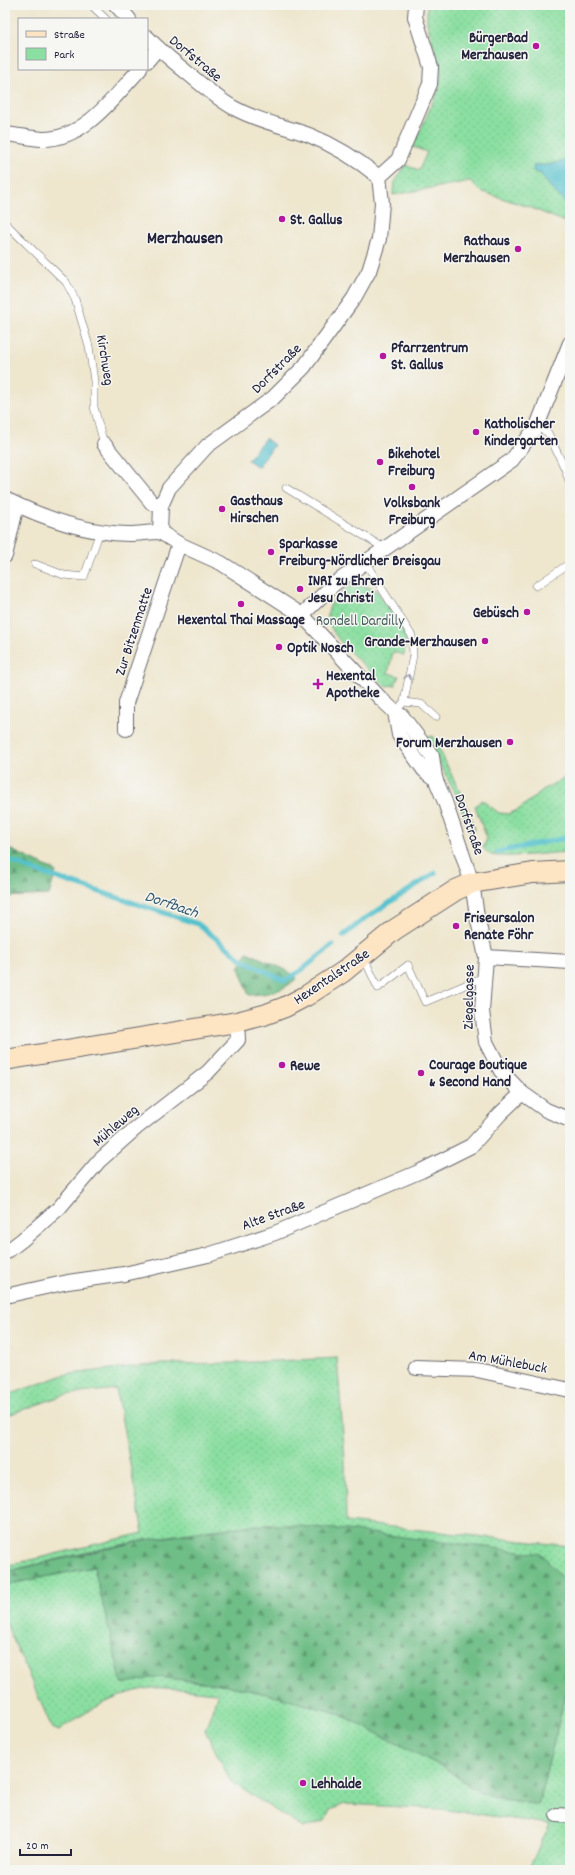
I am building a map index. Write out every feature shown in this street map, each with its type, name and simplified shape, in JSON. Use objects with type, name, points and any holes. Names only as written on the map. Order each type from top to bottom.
[{"type":"main road","name":"Hexentalstraße","points":[[5,1060],[237,1022],[286,1007],[319,988],[363,956],[394,930],[456,890],[472,882],[533,873],[570,871]]},
{"type":"street","points":[[116,5],[128,18]]},
{"type":"street","points":[[379,177],[398,160],[430,84],[431,67],[414,17],[416,5]]},
{"type":"street","name":"Dorfstraße","points":[[148,38],[215,95],[234,108],[310,136],[344,152],[379,177],[382,203],[379,239],[370,271],[354,298],[304,367],[273,398],[207,446],[169,488],[161,506],[160,532],[178,544],[221,563],[302,615],[399,707],[402,716],[432,756],[435,778],[445,802],[472,882]]},
{"type":"street","points":[[148,60],[158,48]]},
{"type":"street","points":[[5,134],[43,139],[68,134],[90,122],[139,70]]},
{"type":"street","points":[[302,615],[334,584],[512,460],[537,426],[570,343]]},
{"type":"street","name":"Kirchweg","points":[[104,444],[152,503],[161,506]]},
{"type":"street","points":[[5,556],[11,502],[64,523],[100,531],[129,534],[160,532]]},
{"type":"street","name":"Zur Bitzenmatte","points":[[126,729],[126,703],[178,544]]},
{"type":"street","name":"Ziegelgasse","points":[[472,882],[477,916],[486,957],[482,1011],[486,1042],[501,1071],[522,1093],[546,1110],[570,1120]]},
{"type":"street","points":[[486,957],[570,962]]},
{"type":"street","name":"Mühleweg","points":[[5,1253],[58,1208],[99,1161],[136,1128],[208,1072],[238,1040],[237,1022]]},
{"type":"street","name":"Alte Straße","points":[[5,1296],[68,1282],[124,1274],[208,1255],[275,1234],[421,1171],[471,1146],[500,1114],[522,1093]]},
{"type":"street","name":"Am Mühlebuck","points":[[416,1368],[477,1370],[570,1390]]},
{"type":"lane","points":[[91,5],[105,18]]},
{"type":"lane","name":"Kirchweg","points":[[5,223],[66,282],[75,299],[88,346],[94,381],[94,407],[104,444]]},
{"type":"lane","points":[[537,426],[548,433],[568,468],[570,484]]},
{"type":"lane","points":[[286,488],[384,548]]},
{"type":"lane","points":[[35,564],[64,575],[84,577],[100,531]]},
{"type":"lane","points":[[365,562],[412,636],[412,655],[399,707],[421,704],[436,717]]},
{"type":"lane","points":[[536,586],[570,564]]},
{"type":"lane","points":[[363,956],[378,988],[408,965],[425,1002],[484,977]]},
{"type":"green space","points":[[427,5],[570,5],[570,224],[529,207],[480,191],[471,181],[393,195],[395,182],[405,165],[419,170],[427,152],[413,147],[439,88],[441,72],[427,23]]},
{"type":"green space","name":"Rondell Dardilly","points":[[351,586],[365,586],[376,590],[403,629],[406,639],[404,655],[393,652],[388,673],[399,676],[395,685],[385,686],[344,646],[331,628],[328,620],[328,611],[332,603],[339,595]]},
{"type":"green space","points":[[433,736],[467,807],[475,830],[470,832],[459,800],[426,738]]},
{"type":"green space","points":[[570,775],[570,852],[503,856],[494,856],[489,854],[483,847],[487,839],[475,806],[482,800],[499,813],[508,814],[518,810],[544,789]]},
{"type":"green space","points":[[5,847],[56,871],[49,895],[5,897]]},
{"type":"green space","points":[[247,952],[288,971],[297,978],[286,986],[275,991],[249,995],[239,968]]},
{"type":"green space","points":[[337,1358],[345,1460],[346,1522],[570,1546],[570,1588],[542,1554],[288,1525],[252,1526],[181,1534],[110,1547],[5,1572],[5,1566],[143,1533],[116,1389],[64,1395],[5,1416],[5,1396],[64,1375],[111,1369],[162,1364],[234,1363]]},
{"type":"green space","points":[[252,1525],[288,1525],[346,1530],[542,1554],[570,1588],[570,1677],[538,1805],[492,1797],[479,1792],[443,1767],[337,1713],[271,1695],[221,1684],[156,1677],[122,1684],[94,1567],[5,1585],[5,1572],[145,1540]]},
{"type":"green space","points":[[94,1567],[122,1683],[156,1677],[221,1684],[271,1695],[337,1713],[443,1767],[479,1792],[492,1797],[538,1805],[570,1677],[570,1870],[528,1870],[550,1824],[440,1809],[345,1804],[330,1810],[325,1821],[303,1828],[231,1782],[205,1730],[218,1693],[169,1688],[142,1690],[117,1697],[104,1703],[59,1731],[52,1728],[5,1621],[5,1585]]},
{"type":"water","points":[[568,160],[570,161],[570,205],[554,191],[541,174],[533,171],[534,165],[547,165]]},
{"type":"water","points":[[265,438],[274,445],[258,467],[248,460]]},
{"type":"waterway","name":"Dorfbach","points":[[497,852],[570,837]]},
{"type":"waterway","name":"Dorfbach","points":[[5,858],[33,870],[198,924],[243,960],[285,981],[333,945]]},
{"type":"waterway","name":"Dorfbach","points":[[343,936],[363,920],[435,873]]},
{"type":"place","name":"BürgerBad Merzhausen","points":[[536,46]]},
{"type":"place","name":"St. Gallus","points":[[282,219]]},
{"type":"place","name":"Rathaus Merzhausen","points":[[518,249]]},
{"type":"place","name":"Pfarrzentrum St. Gallus","points":[[383,356]]},
{"type":"place","name":"Katholischer Kindergarten","points":[[476,432]]},
{"type":"place","name":"Bikehotel Freiburg","points":[[380,462]]},
{"type":"place","name":"Volksbank Freiburg","points":[[412,487]]},
{"type":"place","name":"Gasthaus Hirschen","points":[[222,509]]},
{"type":"place","name":"Sparkasse Freiburg-Nördlicher Breisgau","points":[[271,552]]},
{"type":"place","name":"INRI zu Ehren Jesu Christi","points":[[300,589]]},
{"type":"place","name":"Hexental Thai Massage","points":[[241,604]]},
{"type":"place","name":"Gebüsch","points":[[527,612]]},
{"type":"place","name":"Grande-Merzhausen","points":[[485,641]]},
{"type":"place","name":"Optik Nosch","points":[[279,647]]},
{"type":"place","name":"Hexental Apotheke","points":[[318,684]]},
{"type":"place","name":"Forum Merzhausen","points":[[510,742]]},
{"type":"place","name":"Friseursalon Renate Föhr","points":[[456,926]]},
{"type":"place","name":"Rewe","points":[[282,1065]]},
{"type":"place","name":"Courage Boutique & Second Hand","points":[[421,1073]]},
{"type":"place","name":"Lehhalde","points":[[303,1783]]},
{"type":"district","name":"Merzhausen","points":[[185,237]]}]
